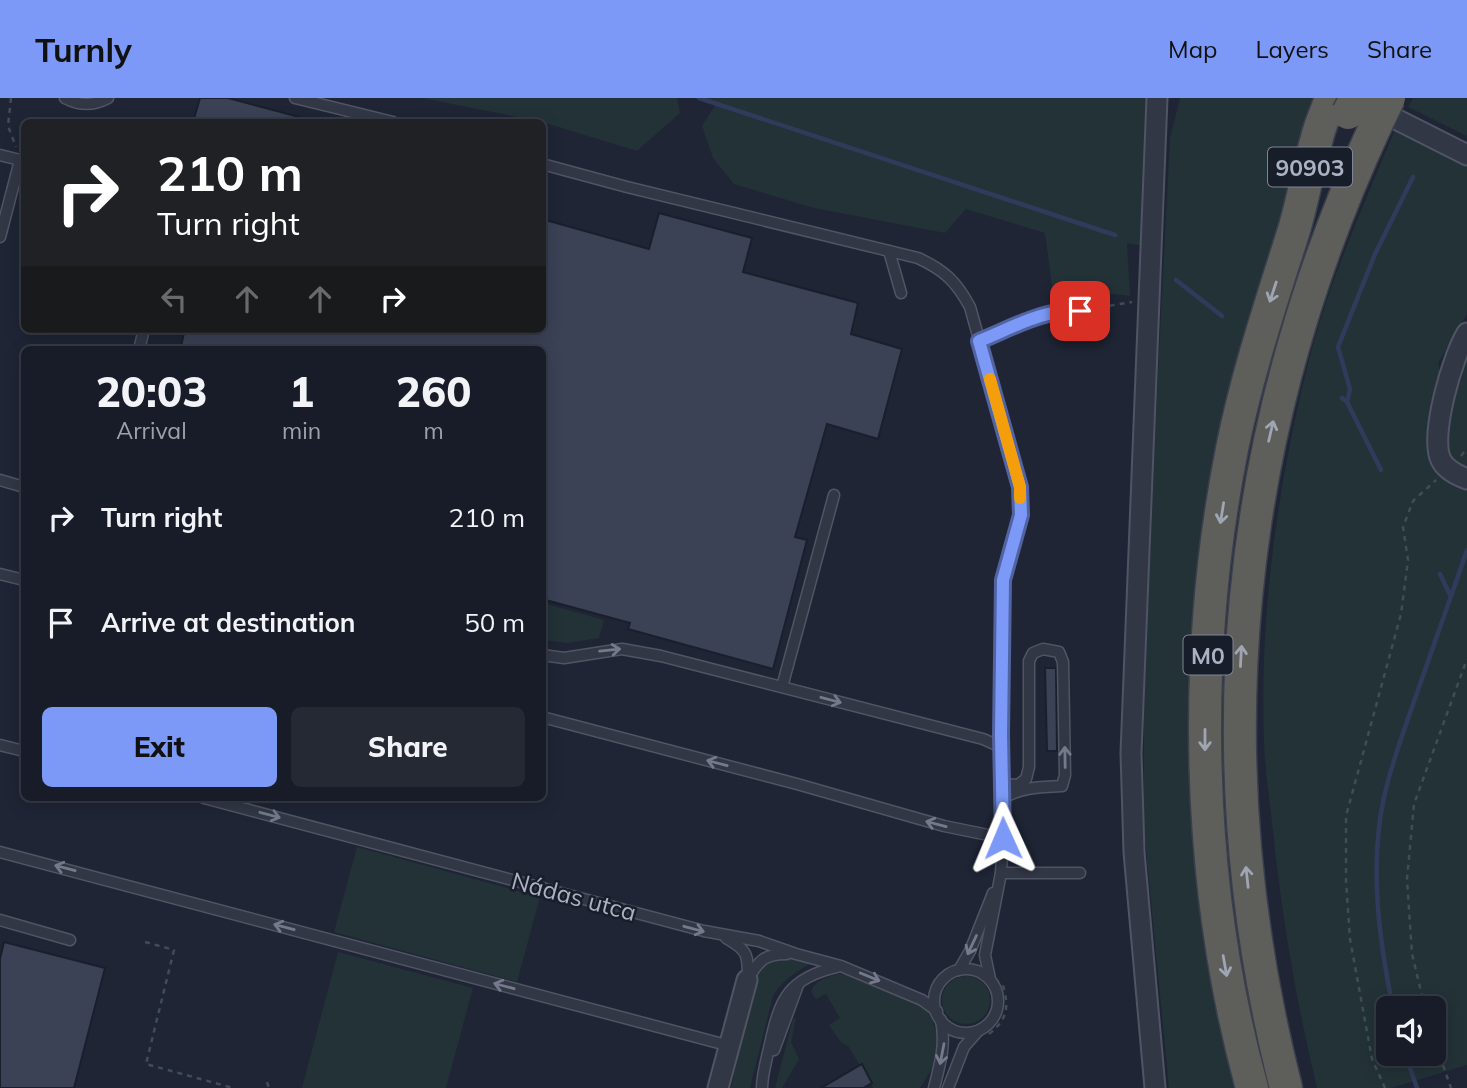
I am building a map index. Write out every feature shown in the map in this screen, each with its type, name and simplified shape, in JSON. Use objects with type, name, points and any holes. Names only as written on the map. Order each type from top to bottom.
[{"type":"highway","name":"M0","points":[[1252,1088],[1237,1032],[1223,960],[1213,884],[1206,781],[1206,701],[1216,554],[1232,450],[1254,356],[1295,227],[1355,105]]},
{"type":"highway","name":"M0","points":[[1286,1088],[1267,1011],[1257,954],[1241,819],[1238,704],[1244,604],[1266,452],[1307,297],[1339,208],[1355,105]]},
{"type":"street","points":[[1155,1088],[1135,852],[1131,753],[1159,101]]},
{"type":"street","points":[[1355,105],[1407,125],[1467,155]]},
{"type":"street","points":[[1460,475],[1440,458],[1438,432],[1446,386],[1467,333]]},
{"type":"street","points":[[718,1088],[747,980]]},
{"type":"lane","points":[[65,98],[75,104],[92,104],[108,98]]},
{"type":"lane","points":[[295,98],[381,119]]},
{"type":"lane","points":[[0,155],[21,161]]},
{"type":"lane","points":[[0,237],[21,164]]},
{"type":"lane","points":[[546,165],[918,258],[937,267],[951,278],[970,307],[1020,487],[1021,515],[1003,580],[1003,838],[1001,873],[985,955],[990,979],[998,995],[997,1009],[991,1021],[964,1047],[948,1088]]},
{"type":"lane","points":[[889,251],[901,293]]},
{"type":"lane","points":[[979,341],[1043,313],[1080,311]]},
{"type":"lane","points":[[0,480],[21,486]]},
{"type":"lane","points":[[782,688],[834,495]]},
{"type":"lane","points":[[0,574],[21,579]]},
{"type":"lane","points":[[546,656],[564,658],[622,649],[661,656],[983,739],[1001,747]]},
{"type":"lane","points":[[1002,785],[1018,785],[1026,779],[1029,767],[1029,661],[1033,653],[1042,649],[1059,652],[1063,662],[1065,775],[1062,786],[1032,787],[1011,793],[1002,799]]},
{"type":"lane","points":[[546,718],[797,784],[943,826],[1003,838]]},
{"type":"lane","points":[[0,745],[21,750]]},
{"type":"lane","name":"Nádas utca","points":[[215,801],[720,934],[759,940],[796,954],[841,966],[922,1000],[939,1015]]},
{"type":"lane","points":[[0,852],[730,1046]]},
{"type":"lane","points":[[1001,873],[1080,873]]},
{"type":"lane","points":[[959,970],[970,951],[1001,873]]},
{"type":"lane","points":[[0,920],[70,940]]},
{"type":"lane","points":[[720,934],[747,954],[747,980]]},
{"type":"lane","points":[[747,980],[763,958],[772,954],[796,954]]},
{"type":"lane","points":[[762,1085],[776,1018],[788,992],[799,981],[816,972],[841,966]]},
{"type":"lane","points":[[934,1088],[945,1038],[935,997],[938,986],[945,977],[959,970],[976,970],[990,979]]},
{"type":"lane","points":[[939,1015],[956,1031],[980,1030]]},
{"type":"path","points":[[12,98],[8,126],[21,158]]},
{"type":"path","points":[[1080,311],[1139,302]]},
{"type":"path","points":[[1385,1088],[1372,1059],[1350,939],[1346,881],[1346,816],[1401,614],[1408,560],[1403,527],[1413,501],[1460,475]]},
{"type":"path","points":[[1423,996],[1412,954],[1407,879],[1414,804],[1467,659]]},
{"type":"path","points":[[145,942],[174,950],[146,1064],[233,1088]]},
{"type":"path","points":[[1443,1066],[1451,1088]]},
{"type":"path","points":[[267,1082],[269,1088]]},
{"type":"shaded area","points":[[422,98],[677,98],[680,113],[637,151],[546,123],[546,119],[527,119]]},
{"type":"shaded area","points":[[699,98],[1148,98],[1144,246],[1127,243],[1130,296],[1052,286],[1045,233],[966,209],[945,233],[814,208],[734,184],[713,158],[702,126],[716,104]]},
{"type":"shaded area","points":[[1180,98],[1322,98],[1201,554],[1238,1088],[1169,1088],[1144,829],[1144,710],[1156,412],[1170,138]]},
{"type":"shaded area","points":[[1413,98],[1467,98],[1467,136],[1408,107]]},
{"type":"shaded area","points":[[1399,125],[1467,158],[1467,314],[1438,363],[1441,377],[1458,389],[1467,360],[1467,1065],[1391,1088],[1317,1088],[1290,956],[1266,773],[1263,693],[1265,643],[1274,542],[1290,442],[1321,318],[1361,211]]},
{"type":"shaded area","points":[[546,604],[604,620],[599,638],[568,643],[546,640]]},
{"type":"shaded area","points":[[357,847],[540,897],[517,982],[334,932]]},
{"type":"shaded area","points":[[338,952],[473,988],[446,1088],[302,1088]]},
{"type":"shaded area","points":[[782,958],[813,962],[786,980],[773,996],[750,1088],[731,1088],[756,975],[771,960]]},
{"type":"shaded area","points":[[838,974],[853,975],[918,1004],[929,1012],[938,1036],[933,1067],[920,1088],[873,1088],[849,1047],[840,1041],[829,1025],[840,1018],[826,994],[816,999],[811,992],[818,982]]},
{"type":"shaded area","points":[[966,976],[975,977],[983,983],[989,991],[989,1009],[983,1017],[975,1023],[966,1024],[957,1023],[949,1017],[943,1009],[942,1000],[943,991],[949,983],[957,977]]},
{"type":"shaded area","points":[[796,1018],[791,1042],[799,1059],[782,1088],[775,1088],[793,1019]]},
{"type":"building","points":[[200,98],[228,98],[303,118],[303,119],[194,119]]},
{"type":"building","points":[[659,213],[752,238],[743,272],[858,303],[851,334],[902,349],[878,439],[827,424],[795,537],[807,540],[773,669],[628,629],[630,623],[546,600],[546,346],[181,346],[184,333],[546,333],[546,220],[649,249]]},
{"type":"building","points":[[1045,668],[1056,668],[1057,751],[1047,751]]},
{"type":"building","points":[[4,942],[105,968],[74,1088],[0,1088],[0,959]]},
{"type":"building","points":[[862,1064],[872,1083],[863,1088],[821,1088]]},
{"type":"waterway","points":[[699,98],[1115,235]]},
{"type":"waterway","points":[[1347,402],[1350,389],[1338,347],[1375,254],[1413,177]]},
{"type":"waterway","points":[[1176,280],[1222,316]]},
{"type":"waterway","points":[[1342,398],[1347,402],[1381,470]]},
{"type":"waterway","points":[[1391,996],[1380,930],[1377,876],[1377,850],[1384,797],[1395,757],[1467,550]]},
{"type":"waterway","points":[[1440,574],[1450,595]]},
{"type":"waterway","points":[[1409,1066],[1417,1088]]},
{"type":"slow traffic","points":[[990,379],[1020,487],[1020,498]]},
{"type":"route","points":[[1003,838],[1003,580],[1021,515],[1020,487],[979,341],[1043,313],[1080,311]]}]
